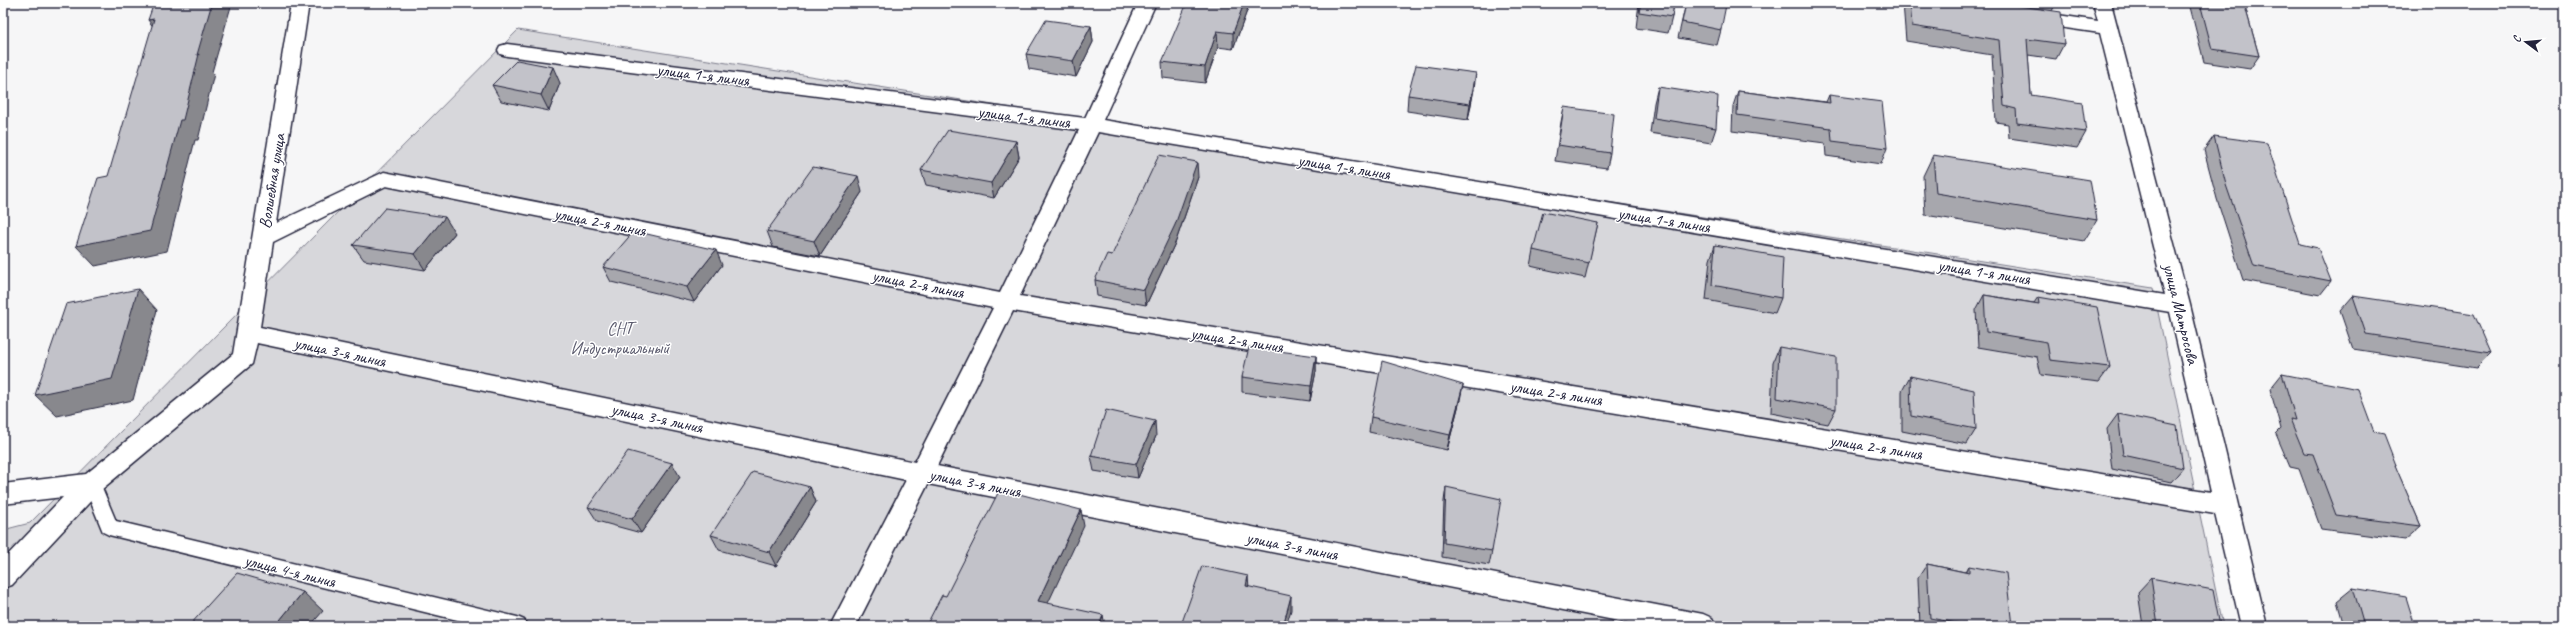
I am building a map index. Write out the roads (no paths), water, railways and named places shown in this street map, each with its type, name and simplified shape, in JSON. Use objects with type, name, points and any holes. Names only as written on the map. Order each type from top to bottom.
[{"type":"street","name":"Волшебная улица","points":[[92,483],[244,358],[300,3]]},
{"type":"street","points":[[844,626],[922,473],[1092,126],[1147,3]]},
{"type":"street","name":"улица Матросова","points":[[2102,3],[2107,28],[2179,305],[2254,626]]},
{"type":"street","points":[[2012,14],[2107,28]]},
{"type":"street","name":"улица 1-я линия","points":[[506,50],[1092,126],[2179,305]]},
{"type":"street","name":"улица 2-я линия","points":[[263,238],[384,179],[1006,302],[2226,505]]},
{"type":"street","name":"улица 3-я линия","points":[[248,333],[922,473],[1703,626]]},
{"type":"street","points":[[3,494],[92,483]]},
{"type":"street","points":[[3,577],[92,483]]},
{"type":"lane","name":"улица 4-я линия","points":[[92,483],[109,527],[517,626]]},
{"type":"park label","name":"СНТ Индустриальный","points":[[620,338]]}]
